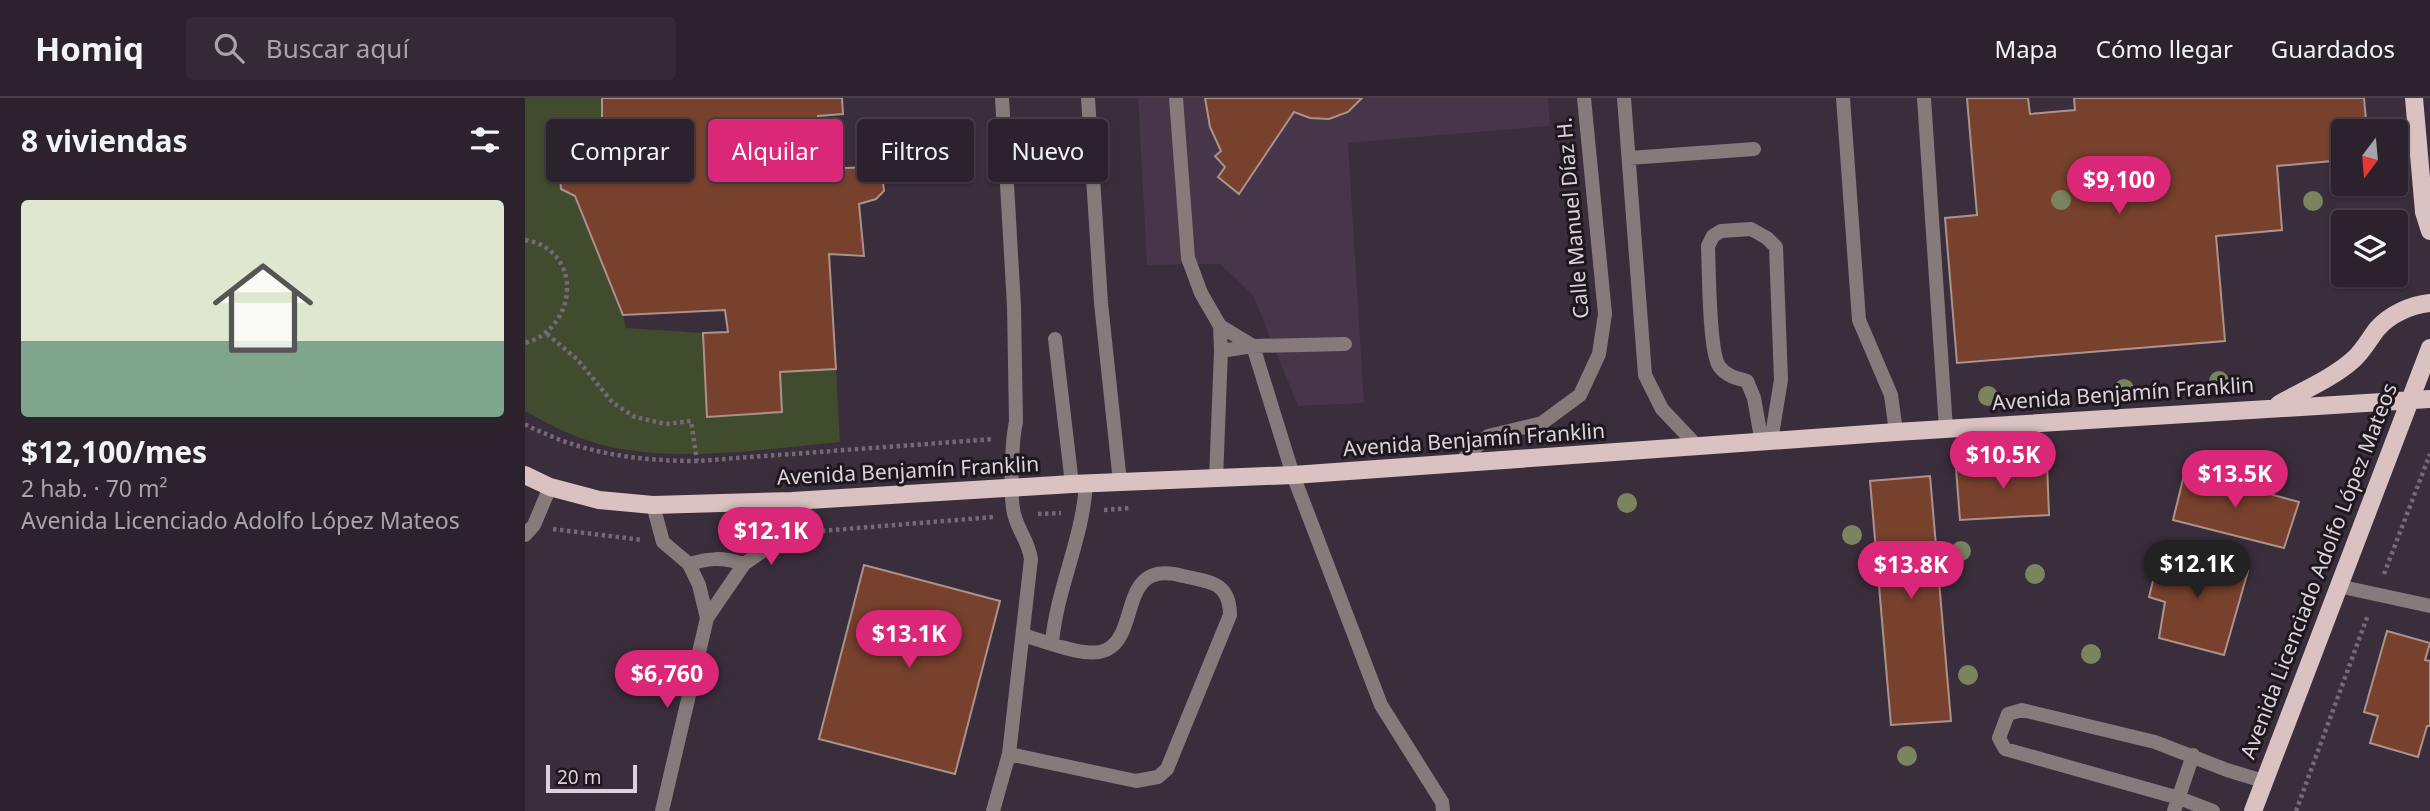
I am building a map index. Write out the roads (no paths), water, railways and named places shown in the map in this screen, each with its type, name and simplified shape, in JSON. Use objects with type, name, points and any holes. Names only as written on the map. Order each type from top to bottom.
[{"type":"main road","points":[[2414,98],[2424,212],[2430,231]]},
{"type":"main road","points":[[2273,407],[2354,359],[2380,325],[2397,313],[2416,304],[2430,303]]},
{"type":"main road","name":"Avenida Licenciado Adolfo López Mateos","points":[[2253,811],[2430,348]]},
{"type":"main road","name":"Avenida Benjamín Franklin","points":[[525,475],[549,487],[599,500],[653,505],[792,500],[1079,483],[1293,475],[1896,432],[2430,399]]},
{"type":"street","points":[[992,811],[1009,754],[1031,559],[1028,542],[1014,516],[1014,306],[1002,98]]},
{"type":"street","points":[[1088,98],[1101,303],[1120,482]]},
{"type":"street","points":[[1176,98],[1188,258],[1201,293],[1220,326],[1216,479]]},
{"type":"street","name":"Calle Manuel Díaz H.","points":[[1458,464],[1488,436],[1542,423],[1580,395],[1599,354],[1605,314],[1584,98]]},
{"type":"street","points":[[1624,98],[1645,375],[1662,409],[1698,447]]},
{"type":"street","points":[[1843,98],[1859,320],[1891,395],[1896,432]]},
{"type":"street","points":[[1924,98],[1947,429]]},
{"type":"street","points":[[1629,159],[1754,149]]},
{"type":"street","points":[[1751,229],[1776,247],[1781,380],[1767,442],[1747,381],[1729,376],[1717,364],[1708,246],[1713,236],[1721,231],[1751,229]]},
{"type":"street","points":[[1220,326],[1253,346],[1293,475],[1381,705],[1440,808]]},
{"type":"street","points":[[1052,643],[1055,613],[1085,512],[1055,339]]},
{"type":"street","points":[[1221,351],[1253,346],[1345,344]]},
{"type":"street","points":[[525,535],[534,525],[549,487]]},
{"type":"street","points":[[662,811],[707,618],[744,564],[787,534],[792,500]]},
{"type":"street","points":[[653,505],[663,542],[689,564],[699,585],[707,618]]},
{"type":"street","points":[[689,564],[711,557],[724,557],[744,564]]},
{"type":"street","points":[[1009,754],[1136,781],[1158,776],[1167,769],[1230,615],[1230,602],[1225,592],[1214,584],[1165,571],[1153,573],[1136,594],[1117,642],[1109,649],[1087,653],[1023,635]]},
{"type":"street","points":[[2338,586],[2430,606]]},
{"type":"street","points":[[2213,811],[2176,805],[2005,749],[1999,738],[2008,714],[2022,710],[2155,742],[2227,770],[2263,780]]},
{"type":"street","points":[[2176,805],[2193,755]]}]
